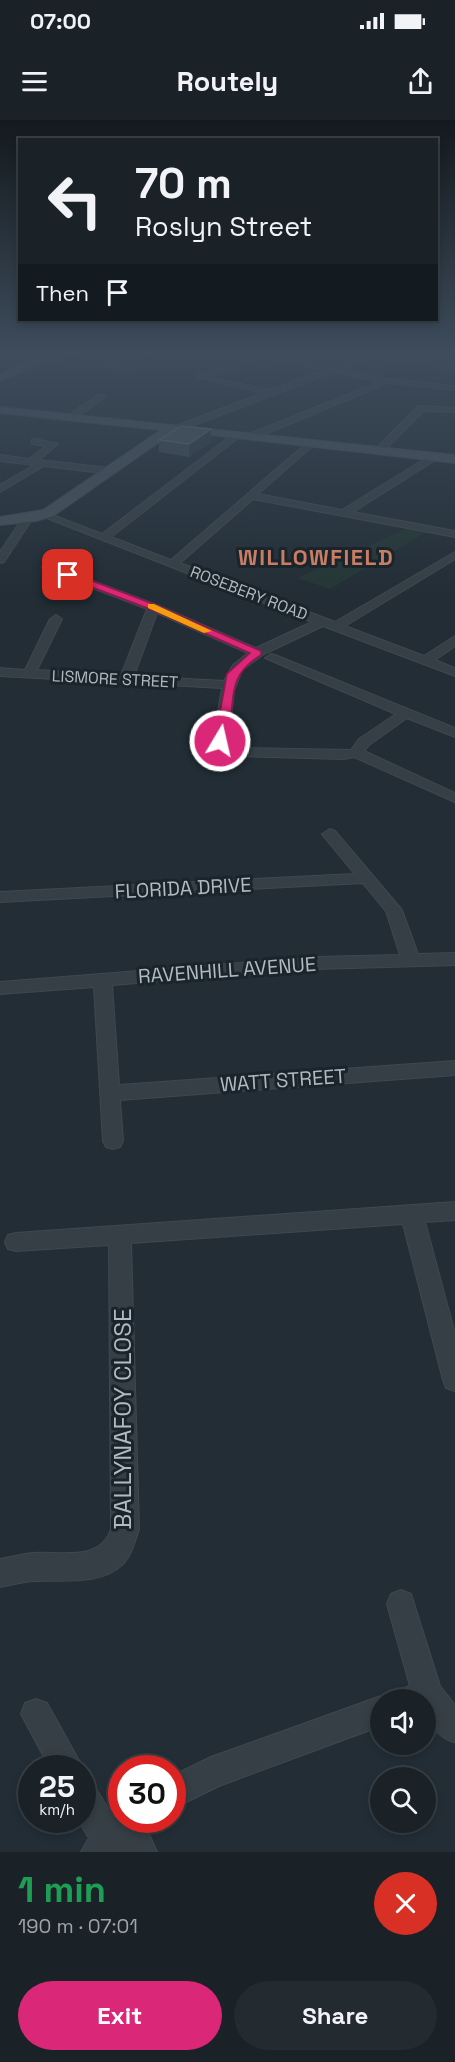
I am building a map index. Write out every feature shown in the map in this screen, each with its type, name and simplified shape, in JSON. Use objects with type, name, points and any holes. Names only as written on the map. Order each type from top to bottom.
[{"type":"street","points":[[0,521],[44,515],[168,433]]},
{"type":"street","points":[[229,433],[455,459]]},
{"type":"street","points":[[255,435],[260,433]]},
{"type":"street","points":[[380,450],[397,433]]},
{"type":"street","points":[[103,538],[239,434]]},
{"type":"street","points":[[32,461],[54,444],[34,442]]},
{"type":"street","points":[[172,564],[252,496],[305,442]]},
{"type":"street","points":[[344,513],[434,457]]},
{"type":"street","points":[[0,458],[110,471]]},
{"type":"street","points":[[0,489],[43,463]]},
{"type":"street","points":[[252,496],[455,534]]},
{"type":"street","name":"ROSEBERY ROAD","points":[[44,515],[455,672]]},
{"type":"street","points":[[0,560],[28,518]]},
{"type":"street","points":[[336,627],[452,560]]},
{"type":"street","points":[[47,567],[153,607],[258,653]]},
{"type":"street","points":[[126,680],[153,607]]},
{"type":"street","points":[[29,674],[56,619]]},
{"type":"street","points":[[323,621],[258,653],[232,674],[220,741],[222,746],[251,753],[356,753],[455,798]]},
{"type":"street","points":[[425,661],[455,640]]},
{"type":"street","points":[[300,655],[278,661],[455,733]]},
{"type":"street","name":"LISMORE STREET","points":[[0,672],[229,685]]},
{"type":"street","points":[[356,753],[364,742],[406,713]]},
{"type":"street","points":[[330,834],[396,915],[410,958]]},
{"type":"street","name":"FLORIDA DRIVE","points":[[0,897],[366,878]]},
{"type":"street","name":"RAVENHILL AVENUE","points":[[0,988],[317,963],[410,958],[455,959]]},
{"type":"street","points":[[103,980],[113,1141]]},
{"type":"street","name":"WATT STREET","points":[[110,1093],[455,1068]]},
{"type":"street","points":[[16,1242],[455,1211]]},
{"type":"street","points":[[412,1214],[455,1380]]},
{"type":"street","name":"BALLYNAFOY CLOSE","points":[[0,1573],[34,1567],[84,1567],[101,1563],[117,1551],[123,1542],[125,1529],[120,1235]]},
{"type":"street","points":[[401,1604],[418,1689]]},
{"type":"street","points":[[436,1712],[453,1727],[455,1725]]},
{"type":"street","points":[[36,1714],[60,1755]]},
{"type":"street","points":[[186,1786],[211,1773],[370,1715]]},
{"type":"street","points":[[96,1810],[122,1838]]},
{"type":"shaded area","points":[[408,528],[427,532],[330,589],[297,578]]},
{"type":"building","points":[[170,433],[205,433],[189,444],[159,440]]},
{"type":"slow traffic","points":[[151,606],[207,631]]},
{"type":"district","name":"WILLOWFIELD","points":[[316,557]]},
{"type":"route","points":[[68,575],[153,607],[258,653],[246,660],[232,674],[220,741]]}]
